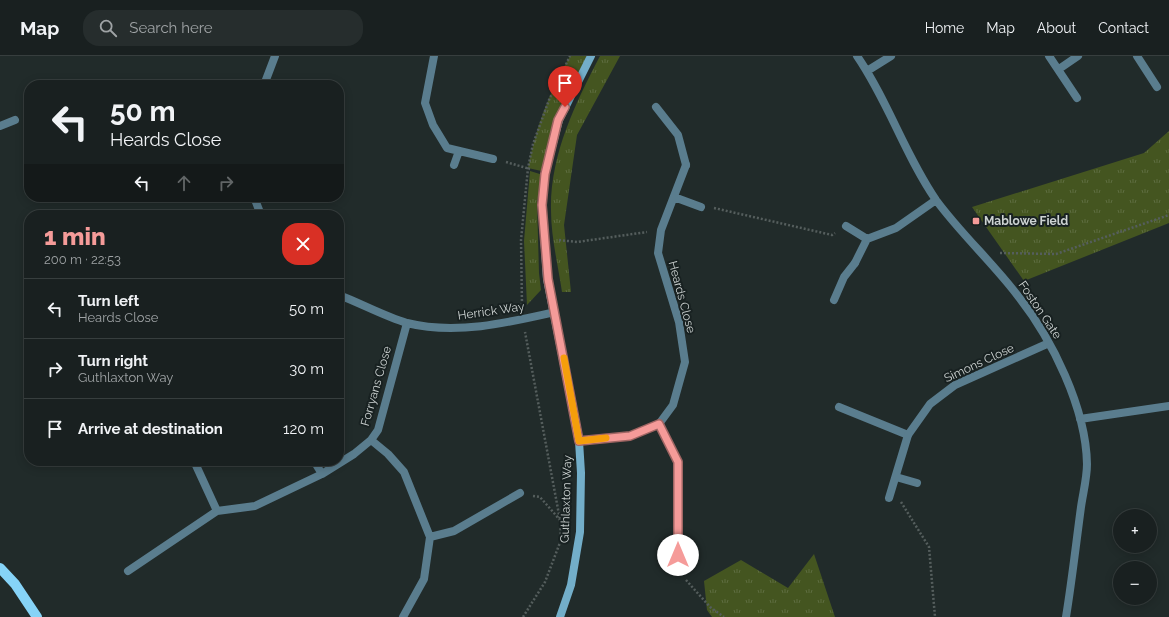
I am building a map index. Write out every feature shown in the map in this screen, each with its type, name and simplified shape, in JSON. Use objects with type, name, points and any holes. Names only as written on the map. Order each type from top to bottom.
[{"type":"main road","points":[[0,568],[15,584],[37,617]]},
{"type":"street","points":[[266,80],[275,56]]},
{"type":"street","points":[[434,56],[425,103],[433,125],[447,148],[493,159]]},
{"type":"street","name":"Guthlaxton Way","points":[[560,617],[571,585],[580,532],[581,473],[579,441],[548,279],[542,205],[545,174],[558,120],[591,56]]},
{"type":"street","name":"Foston Gate","points":[[857,56],[867,71],[906,150],[936,200],[980,253],[1019,296],[1048,343],[1066,377],[1080,419],[1087,464],[1066,617]]},
{"type":"street","points":[[867,71],[890,56]]},
{"type":"street","points":[[1049,56],[1077,98]]},
{"type":"street","points":[[1059,69],[1078,56]]},
{"type":"street","points":[[1137,56],[1157,87]]},
{"type":"street","name":"Heards Close","points":[[656,107],[678,135],[686,165],[661,230],[658,253],[679,322],[685,362],[673,405],[659,424]]},
{"type":"street","points":[[0,126],[15,120]]},
{"type":"street","points":[[454,165],[459,151]]},
{"type":"street","points":[[674,197],[700,207]]},
{"type":"street","points":[[834,300],[844,277],[855,263],[868,240],[896,228],[936,200]]},
{"type":"street","points":[[846,226],[868,240]]},
{"type":"street","name":"Herrick Way","points":[[344,297],[407,323],[459,329],[523,319],[555,312]]},
{"type":"street","name":"Forryans Close","points":[[344,460],[354,454],[370,440],[378,430],[407,323]]},
{"type":"street","name":"Simons Close","points":[[889,498],[908,435],[930,404],[955,385],[1048,343]]},
{"type":"street","points":[[1080,419],[1169,406]]},
{"type":"street","points":[[839,407],[908,435]]},
{"type":"street","points":[[579,441],[630,436],[659,424],[678,462],[678,570]]},
{"type":"street","points":[[370,440],[388,454],[404,472],[430,537],[424,580],[403,617]]},
{"type":"street","points":[[196,466],[217,511]]},
{"type":"street","points":[[317,466],[322,474]]},
{"type":"street","name":"Forryans Close","points":[[128,571],[217,511],[255,506],[322,474],[335,466]]},
{"type":"street","points":[[896,477],[917,483]]},
{"type":"street","points":[[430,537],[454,531],[520,493]]},
{"type":"path","points":[[523,617],[545,582],[561,540],[560,520],[539,397],[523,319],[521,240],[528,168],[533,144],[549,100],[570,56]]},
{"type":"path","points":[[493,159],[545,174]]},
{"type":"path","points":[[700,207],[707,206],[832,235],[846,226]]},
{"type":"path","points":[[980,253],[1056,254],[1169,215]]},
{"type":"path","points":[[544,239],[577,242],[661,230]]},
{"type":"path","points":[[520,493],[540,497],[560,520]]},
{"type":"path","points":[[889,498],[902,502],[930,547],[935,617]]},
{"type":"path","points":[[678,570],[710,607],[724,617]]},
{"type":"green space","points":[[570,56],[588,56],[561,123],[546,172],[528,168],[544,110]]},
{"type":"green space","points":[[600,56],[620,56],[577,135],[564,225],[571,292],[562,292],[551,220],[552,190],[555,169],[559,150],[573,111]]},
{"type":"green space","points":[[1169,131],[1169,223],[1024,281],[972,207],[1144,153]]},
{"type":"green space","points":[[530,171],[543,175],[537,202],[539,273],[541,290],[527,305],[524,241]]},
{"type":"green space","points":[[814,554],[835,617],[712,617],[707,610],[704,581],[741,560],[788,588]]},
{"type":"slow traffic","points":[[564,358],[579,441],[606,438]]},
{"type":"place","name":"Mablowe Field","points":[[976,221]]},
{"type":"route","points":[[565,107],[558,120],[545,174],[542,205],[548,279],[579,441],[630,436],[659,424],[678,462],[678,555]]}]
